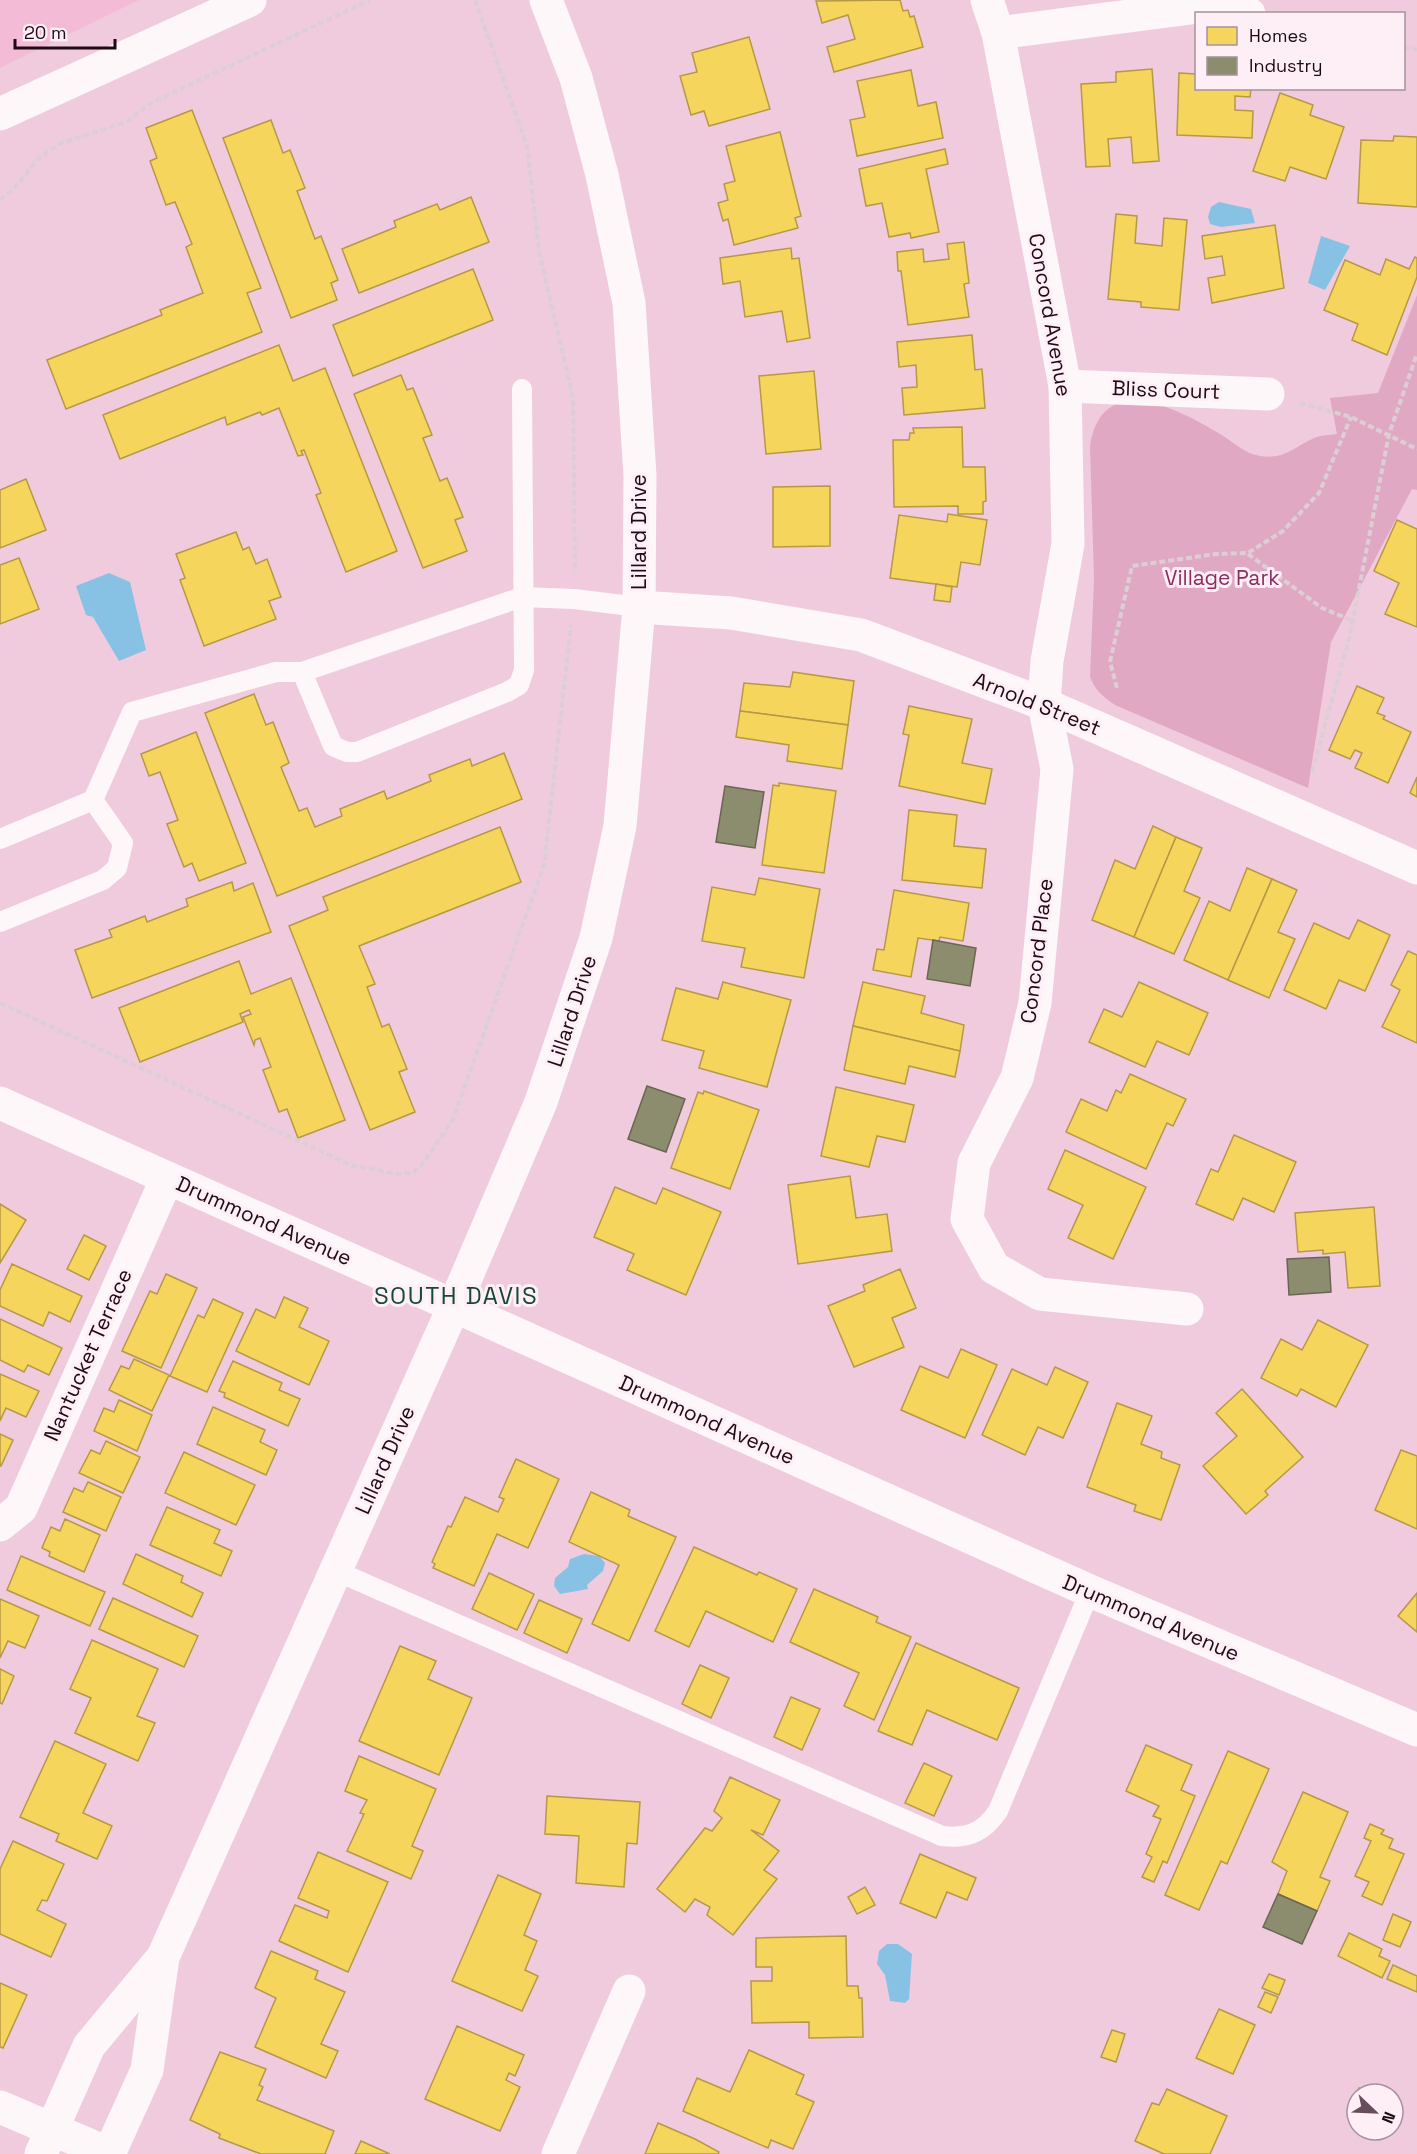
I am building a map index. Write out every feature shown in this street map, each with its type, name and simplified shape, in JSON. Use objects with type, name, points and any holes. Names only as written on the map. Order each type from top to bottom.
[{"type":"street","points":[[0,114],[250,0]]},
{"type":"street","name":"Lillard Drive","points":[[47,2141],[89,2046],[163,1957],[454,1306],[541,1102],[563,1044],[596,938],[620,826],[639,607],[640,476],[628,303],[602,175],[576,78],[546,0]]},
{"type":"street","name":"Concord Avenue","points":[[987,0],[998,33],[1065,386],[1068,544],[1047,661],[1044,704]]},
{"type":"street","points":[[998,33],[1214,6],[1240,12]]},
{"type":"street","name":"Bliss Court","points":[[1065,386],[1268,394]]},
{"type":"street","name":"Arnold Street","points":[[639,607],[731,613],[861,635],[1044,704],[1417,868]]},
{"type":"street","name":"Concord Place","points":[[1044,704],[1057,769],[1035,1003],[1017,1078],[974,1163],[967,1220],[994,1268],[1040,1294],[1187,1309]]},
{"type":"street","name":"Drummond Avenue","points":[[0,1103],[1090,1592],[1417,1730]]},
{"type":"street","name":"Nantucket Terrace","points":[[0,1526],[21,1508],[167,1178]]},
{"type":"street","name":"Lillard Drive","points":[[110,2154],[147,2070],[163,1957]]},
{"type":"street","points":[[558,2154],[629,1991]]},
{"type":"street","points":[[0,2107],[47,2141],[110,2154]]},
{"type":"lane","points":[[302,672],[333,746],[347,752],[357,752],[507,692],[519,685],[524,670],[522,389]]},
{"type":"lane","points":[[0,839],[93,800],[132,712],[276,672],[302,672],[522,597],[574,599],[639,607]]},
{"type":"lane","points":[[0,922],[103,880],[117,868],[123,843],[93,800]]},
{"type":"lane","points":[[336,1571],[921,1826],[954,1837],[977,1833],[990,1823],[998,1811],[1090,1592]]},
{"type":"path","points":[[0,200],[13,190],[37,160],[60,144],[126,122],[153,102],[370,0]]},
{"type":"path","points":[[0,1003],[353,1166],[398,1174],[413,1173],[424,1162],[453,1119],[544,865],[574,599],[573,398],[539,251],[527,146],[475,0]]},
{"type":"path","points":[[1312,772],[1353,621],[1389,434],[1417,354]]},
{"type":"path","points":[[1268,394],[1351,417],[1417,449]]},
{"type":"path","points":[[1117,688],[1110,662],[1132,566],[1216,554],[1248,553],[1283,531],[1319,493],[1351,417]]},
{"type":"path","points":[[1248,553],[1322,608],[1353,621]]},
{"type":"shaded area","points":[[0,0],[139,0],[0,68]]},
{"type":"green space","name":"Village Park","points":[[1417,295],[1417,490],[1412,489],[1331,642],[1308,788],[1115,705],[1107,699],[1090,677],[1094,579],[1090,446],[1097,422],[1109,408],[1125,402],[1143,401],[1183,414],[1239,447],[1268,457],[1288,452],[1317,437],[1337,434],[1330,398],[1378,393]]},
{"type":"water","points":[[1219,202],[1251,209],[1255,223],[1221,227],[1210,224],[1208,217],[1211,207]]},
{"type":"water","points":[[1321,236],[1350,246],[1325,290],[1308,283]]},
{"type":"water","points":[[109,573],[130,582],[146,650],[119,661],[93,617],[86,615],[76,586]]},
{"type":"water","points":[[584,1554],[599,1556],[605,1563],[603,1571],[587,1585],[588,1589],[560,1594],[554,1586],[555,1578],[568,1567],[570,1559]]},
{"type":"water","points":[[887,1944],[898,1944],[912,1954],[909,1999],[905,2003],[890,2001],[885,1975],[877,1964],[879,1951]]},
{"type":"building: Homes","points":[[900,0],[903,11],[908,10],[910,17],[914,16],[923,47],[834,72],[827,47],[855,39],[848,15],[822,23],[816,1]]},
{"type":"building: Homes","points":[[749,37],[770,109],[709,126],[704,111],[691,115],[680,76],[697,72],[692,53]]},
{"type":"building: Homes","points":[[1152,69],[1159,161],[1133,163],[1131,137],[1108,139],[1110,166],[1086,167],[1081,84],[1116,82],[1116,72]]},
{"type":"building: Homes","points":[[911,70],[918,106],[936,102],[943,138],[857,156],[850,120],[865,117],[857,81]]},
{"type":"building: Homes","points":[[1179,73],[1195,74],[1195,90],[1251,90],[1250,97],[1235,96],[1235,110],[1253,111],[1252,138],[1177,135]]},
{"type":"building: Homes","points":[[1280,93],[1313,105],[1310,115],[1344,127],[1326,179],[1290,167],[1285,181],[1253,171]]},
{"type":"building: Homes","points":[[192,110],[261,288],[247,293],[262,332],[66,409],[47,360],[162,315],[160,310],[203,293],[186,247],[192,244],[175,202],[166,205],[150,161],[157,158],[146,128]]},
{"type":"building: Homes","points":[[271,120],[283,153],[290,150],[305,188],[297,191],[315,239],[321,236],[338,280],[331,283],[337,300],[291,318],[223,138]]},
{"type":"building: Homes","points":[[780,132],[801,216],[795,218],[798,228],[734,245],[728,219],[723,221],[718,203],[728,200],[724,184],[735,181],[726,146]]},
{"type":"building: Homes","points":[[1394,136],[1417,137],[1417,207],[1358,203],[1361,140],[1393,141]]},
{"type":"building: Homes","points":[[945,149],[948,164],[926,169],[939,232],[911,238],[910,233],[889,237],[882,203],[866,206],[859,169]]},
{"type":"building: Homes","points":[[471,197],[489,242],[359,293],[342,249],[396,227],[394,221],[437,204],[440,210]]},
{"type":"building: Homes","points":[[1116,214],[1137,216],[1135,243],[1162,246],[1164,218],[1187,220],[1179,310],[1141,307],[1141,302],[1108,299]]},
{"type":"building: Homes","points":[[1275,225],[1284,288],[1212,303],[1208,278],[1225,275],[1222,256],[1205,259],[1202,236]]},
{"type":"building: Homes","points":[[964,242],[969,283],[964,284],[969,317],[908,325],[901,271],[898,271],[897,252],[923,249],[924,262],[949,259],[947,244]]},
{"type":"building: Homes","points":[[791,248],[792,259],[799,258],[810,338],[787,342],[782,311],[745,317],[740,281],[723,284],[720,258]]},
{"type":"building: Homes","points":[[1415,257],[1417,258],[1417,277],[1387,355],[1352,340],[1358,324],[1324,310],[1345,260],[1380,275],[1386,259],[1409,269]]},
{"type":"building: Homes","points":[[473,269],[493,320],[353,376],[333,325]]},
{"type":"building: Homes","points":[[972,335],[975,370],[982,369],[985,408],[904,415],[902,388],[917,387],[916,365],[899,367],[897,342]]},
{"type":"building: Homes","points":[[279,345],[293,381],[325,368],[397,551],[346,572],[316,495],[321,493],[304,450],[301,451],[303,455],[298,456],[279,408],[262,415],[260,412],[227,425],[225,417],[120,459],[103,415]]},
{"type":"building: Homes","points":[[814,371],[821,449],[766,454],[759,376]]},
{"type":"building: Homes","points":[[401,375],[407,390],[413,388],[432,435],[423,438],[440,481],[447,478],[463,517],[455,520],[467,551],[423,568],[354,394]]},
{"type":"building: Homes","points":[[962,427],[963,467],[985,467],[986,501],[983,502],[983,514],[958,514],[958,506],[894,507],[893,440],[909,440],[910,433],[914,433],[913,428]]},
{"type":"building: Homes","points":[[26,479],[46,530],[0,548],[0,490]]},
{"type":"building: Homes","points":[[830,486],[830,546],[773,547],[773,487]]},
{"type":"building: Homes","points":[[948,514],[987,520],[980,565],[961,562],[957,587],[890,578],[899,515],[947,522]]},
{"type":"building: Homes","points":[[1397,520],[1417,529],[1417,627],[1385,614],[1399,583],[1374,571]]},
{"type":"building: Homes","points":[[236,532],[243,550],[249,547],[256,564],[267,559],[281,597],[269,601],[276,619],[204,646],[180,580],[185,578],[176,554]]},
{"type":"building: Homes","points":[[19,558],[39,609],[0,624],[0,565]]},
{"type":"building: Homes","points":[[936,584],[952,587],[950,602],[934,600]]},
{"type":"building: Homes","points":[[793,672],[854,681],[848,725],[740,711],[744,683],[790,687]]},
{"type":"building: Homes","points":[[1357,686],[1384,698],[1377,713],[1385,716],[1383,719],[1411,732],[1388,783],[1355,768],[1362,753],[1355,750],[1350,759],[1329,750]]},
{"type":"building: Homes","points":[[254,694],[266,725],[273,722],[289,763],[281,767],[299,811],[307,808],[315,827],[342,816],[340,809],[384,791],[387,799],[431,781],[429,775],[470,759],[472,766],[504,753],[522,799],[277,896],[205,713]]},
{"type":"building: Homes","points":[[909,706],[972,719],[962,763],[992,769],[985,804],[899,786],[909,735],[903,734]]},
{"type":"building: Homes","points":[[740,711],[848,725],[842,769],[787,761],[789,745],[736,737]]},
{"type":"building: Homes","points":[[196,732],[246,863],[199,881],[192,863],[184,867],[167,824],[178,820],[160,772],[149,776],[141,754]]},
{"type":"building: Homes","points":[[1417,777],[1417,797],[1410,793]]},
{"type":"building: Homes","points":[[779,783],[836,791],[824,873],[762,865],[773,785],[779,786]]},
{"type":"building: Homes","points":[[909,810],[957,815],[954,846],[986,849],[982,888],[902,880]]},
{"type":"building: Homes","points":[[1153,826],[1176,837],[1134,937],[1092,920],[1115,860],[1135,869]]},
{"type":"building: Homes","points":[[500,827],[521,882],[359,946],[375,984],[367,987],[382,1027],[389,1024],[407,1069],[399,1072],[415,1112],[370,1130],[289,926],[328,910],[323,897]]},
{"type":"building: Homes","points":[[1176,837],[1202,848],[1184,891],[1200,898],[1174,954],[1134,937]]},
{"type":"building: Homes","points":[[1247,868],[1272,879],[1228,980],[1184,960],[1209,901],[1230,911]]},
{"type":"building: Homes","points":[[759,878],[820,889],[804,978],[741,967],[745,948],[702,941],[712,887],[755,895]]},
{"type":"building: Homes","points":[[1272,879],[1297,890],[1278,932],[1295,939],[1269,998],[1228,980]]},
{"type":"building: Homes","points":[[232,882],[234,891],[253,883],[271,932],[92,998],[75,950],[112,937],[109,930],[145,916],[147,922],[188,906],[186,899]]},
{"type":"building: Homes","points":[[894,890],[969,903],[963,941],[940,937],[939,941],[918,938],[911,977],[873,970],[877,949],[884,950]]},
{"type":"building: Homes","points":[[1358,920],[1390,935],[1365,991],[1339,980],[1326,1009],[1284,990],[1314,923],[1349,939]]},
{"type":"building: Homes","points":[[1408,951],[1417,955],[1417,1043],[1382,1027],[1400,990],[1391,985]]},
{"type":"building: Homes","points":[[239,961],[251,994],[291,978],[345,1120],[298,1138],[287,1109],[279,1112],[263,1070],[271,1067],[260,1038],[255,1040],[254,1045],[243,1017],[251,1014],[249,1010],[240,1014],[243,1022],[140,1062],[119,1008]]},
{"type":"building: Homes","points":[[723,982],[791,1000],[767,1087],[699,1068],[704,1051],[662,1040],[676,988],[718,999]]},
{"type":"building: Homes","points":[[863,982],[925,996],[921,1013],[964,1025],[960,1051],[853,1026]]},
{"type":"building: Homes","points":[[1139,982],[1208,1013],[1189,1055],[1157,1041],[1145,1067],[1089,1042],[1104,1009],[1122,1017]]},
{"type":"building: Homes","points":[[853,1026],[960,1051],[955,1077],[909,1066],[905,1084],[844,1070]]},
{"type":"building: Homes","points":[[1130,1074],[1186,1099],[1173,1126],[1167,1123],[1146,1169],[1066,1132],[1081,1099],[1107,1111],[1116,1090],[1121,1093]]},
{"type":"building: Homes","points":[[836,1087],[914,1105],[905,1142],[877,1136],[869,1167],[821,1156]]},
{"type":"building: Homes","points":[[704,1091],[759,1110],[730,1189],[671,1168],[698,1092],[703,1094]]},
{"type":"building: Homes","points":[[1234,1135],[1296,1162],[1274,1212],[1243,1198],[1233,1220],[1196,1204],[1211,1169],[1218,1172]]},
{"type":"building: Homes","points":[[1065,1150],[1146,1187],[1113,1259],[1068,1238],[1083,1205],[1048,1189]]},
{"type":"building: Homes","points":[[850,1176],[856,1218],[887,1214],[892,1251],[798,1264],[788,1185]]},
{"type":"building: Homes","points":[[615,1187],[656,1204],[663,1188],[721,1212],[686,1295],[627,1270],[634,1254],[594,1237]]},
{"type":"building: Homes","points":[[0,1204],[26,1220],[0,1263]]},
{"type":"building: Homes","points":[[1374,1207],[1380,1286],[1348,1288],[1345,1252],[1323,1254],[1323,1250],[1298,1252],[1295,1213]]},
{"type":"building: Homes","points":[[84,1235],[106,1246],[89,1280],[67,1269]]},
{"type":"building: Homes","points":[[12,1264],[82,1296],[70,1322],[49,1312],[43,1326],[0,1306],[0,1290]]},
{"type":"building: Homes","points":[[900,1269],[916,1308],[892,1318],[904,1347],[854,1367],[828,1306],[865,1291],[863,1285]]},
{"type":"building: Homes","points":[[166,1274],[197,1288],[161,1368],[122,1351],[150,1291],[157,1294]]},
{"type":"building: Homes","points":[[284,1297],[308,1308],[299,1327],[329,1341],[309,1385],[236,1351],[256,1309],[275,1318]]},
{"type":"building: Homes","points":[[213,1299],[243,1313],[207,1392],[170,1376],[198,1315],[204,1318]]},
{"type":"building: Homes","points":[[0,1319],[62,1348],[49,1375],[28,1365],[24,1372],[0,1360]]},
{"type":"building: Homes","points":[[1318,1320],[1368,1345],[1336,1407],[1301,1389],[1297,1396],[1261,1378],[1281,1339],[1302,1350]]},
{"type":"building: Homes","points":[[961,1349],[997,1365],[965,1438],[901,1410],[920,1366],[948,1378]]},
{"type":"building: Homes","points":[[134,1359],[169,1375],[152,1411],[109,1390],[121,1366],[129,1369]]},
{"type":"building: Homes","points":[[233,1361],[282,1383],[279,1390],[300,1399],[288,1426],[224,1397],[225,1393],[219,1391]]},
{"type":"building: Homes","points":[[1055,1367],[1088,1382],[1063,1438],[1038,1427],[1025,1455],[982,1435],[1012,1369],[1047,1385]]},
{"type":"building: Homes","points":[[0,1374],[39,1391],[26,1417],[6,1408],[0,1421]]},
{"type":"building: Homes","points":[[1242,1389],[1303,1457],[1265,1491],[1268,1495],[1246,1514],[1203,1466],[1237,1436],[1216,1413]]},
{"type":"building: Homes","points":[[119,1400],[152,1415],[137,1451],[94,1431],[104,1408],[114,1412]]},
{"type":"building: Homes","points":[[1117,1403],[1152,1416],[1141,1444],[1162,1452],[1161,1458],[1180,1465],[1161,1520],[1134,1511],[1136,1505],[1087,1487]]},
{"type":"building: Homes","points":[[213,1407],[265,1430],[260,1442],[277,1450],[266,1475],[197,1444]]},
{"type":"building: Homes","points":[[0,1434],[13,1440],[1,1466],[0,1466]]},
{"type":"building: Homes","points":[[106,1441],[140,1457],[123,1493],[79,1473],[91,1450],[100,1454]]},
{"type":"building: Homes","points":[[1401,1450],[1417,1456],[1417,1529],[1375,1510]]},
{"type":"building: Homes","points":[[184,1452],[255,1485],[236,1525],[165,1493]]},
{"type":"building: Homes","points":[[516,1459],[559,1479],[528,1548],[497,1534],[474,1586],[433,1568],[435,1564],[432,1562],[448,1526],[451,1527],[465,1497],[498,1512],[504,1499],[499,1497]]},
{"type":"building: Homes","points":[[88,1482],[121,1497],[106,1531],[63,1512],[74,1488],[83,1492]]},
{"type":"building: Homes","points":[[591,1492],[630,1510],[628,1516],[676,1537],[629,1641],[592,1624],[619,1565],[569,1542]]},
{"type":"building: Homes","points":[[167,1507],[220,1530],[214,1543],[232,1551],[221,1576],[150,1545]]},
{"type":"building: Homes","points":[[65,1519],[100,1535],[84,1572],[49,1556],[50,1552],[42,1548],[51,1527],[60,1531]]},
{"type":"building: Homes","points":[[694,1547],[757,1575],[759,1572],[797,1589],[773,1642],[706,1611],[689,1647],[655,1631]]},
{"type":"building: Homes","points":[[136,1554],[183,1576],[181,1582],[203,1593],[192,1617],[123,1584]]},
{"type":"building: Homes","points":[[21,1556],[105,1592],[90,1626],[7,1590]]},
{"type":"building: Homes","points":[[489,1573],[534,1594],[517,1630],[472,1609]]},
{"type":"building: Homes","points":[[814,1589],[878,1617],[876,1622],[911,1637],[874,1720],[844,1706],[859,1673],[790,1642]]},
{"type":"building: Homes","points":[[1417,1593],[1417,1632],[1398,1616]]},
{"type":"building: Homes","points":[[113,1598],[198,1636],[184,1667],[99,1629]]},
{"type":"building: Homes","points":[[0,1599],[39,1616],[25,1648],[8,1641],[0,1658]]},
{"type":"building: Homes","points":[[539,1600],[582,1619],[567,1653],[524,1633]]},
{"type":"building: Homes","points":[[92,1640],[158,1669],[137,1716],[155,1723],[138,1761],[75,1733],[91,1698],[70,1689]]},
{"type":"building: Homes","points":[[916,1643],[1019,1688],[997,1740],[927,1710],[912,1745],[878,1731]]},
{"type":"building: Homes","points":[[400,1646],[436,1661],[428,1679],[472,1698],[439,1775],[359,1741]]},
{"type":"building: Homes","points":[[700,1665],[729,1678],[711,1718],[682,1704]]},
{"type":"building: Homes","points":[[0,1669],[14,1676],[2,1704],[0,1703]]},
{"type":"building: Homes","points":[[791,1697],[820,1709],[802,1750],[774,1737]]},
{"type":"building: Homes","points":[[55,1741],[106,1764],[83,1813],[112,1826],[97,1859],[56,1841],[59,1834],[20,1817]]},
{"type":"building: Homes","points":[[1146,1745],[1192,1765],[1181,1790],[1195,1796],[1167,1863],[1163,1861],[1154,1882],[1142,1877],[1152,1857],[1146,1854],[1161,1819],[1153,1816],[1159,1806],[1126,1791]]},
{"type":"building: Homes","points":[[1228,1751],[1269,1769],[1227,1864],[1221,1861],[1199,1910],[1165,1895]]},
{"type":"building: Homes","points":[[359,1756],[436,1789],[412,1846],[423,1851],[411,1879],[347,1851],[364,1814],[360,1813],[367,1800],[345,1791]]},
{"type":"building: Homes","points":[[924,1763],[952,1776],[934,1816],[905,1803]]},
{"type":"building: Homes","points":[[730,1777],[780,1800],[763,1835],[751,1830],[779,1851],[764,1870],[777,1879],[733,1935],[707,1915],[710,1907],[695,1899],[685,1912],[657,1889],[705,1828],[712,1831],[722,1818],[714,1811]]},
{"type":"building: Homes","points":[[1303,1792],[1348,1812],[1320,1877],[1330,1881],[1317,1911],[1278,1894],[1287,1871],[1272,1862]]},
{"type":"building: Homes","points":[[547,1796],[640,1802],[637,1844],[627,1843],[624,1887],[576,1883],[579,1836],[545,1834]]},
{"type":"building: Homes","points":[[1370,1824],[1384,1830],[1381,1834],[1393,1839],[1389,1848],[1404,1854],[1382,1905],[1362,1896],[1369,1882],[1355,1876],[1371,1841],[1364,1838]]},
{"type":"building: Homes","points":[[13,1841],[64,1864],[47,1901],[42,1900],[37,1910],[66,1924],[51,1957],[0,1934],[0,1869]]},
{"type":"building: Homes","points":[[318,1852],[388,1882],[348,1972],[279,1941],[295,1905],[327,1918],[329,1911],[298,1898]]},
{"type":"building: Homes","points":[[920,1854],[976,1878],[967,1900],[947,1892],[936,1918],[900,1903]]},
{"type":"building: Homes","points":[[498,1875],[541,1894],[524,1935],[537,1941],[525,1970],[538,1976],[522,2011],[452,1981]]},
{"type":"building: Homes","points":[[865,1887],[875,1905],[857,1914],[848,1897]]},
{"type":"building: Homes","points":[[1393,1914],[1411,1922],[1400,1947],[1383,1940]]},
{"type":"building: Homes","points":[[1349,1933],[1382,1949],[1379,1956],[1390,1961],[1382,1978],[1338,1956]]},
{"type":"building: Homes","points":[[846,1936],[847,1986],[858,1986],[859,1998],[862,1998],[863,2037],[809,2038],[809,2022],[752,2023],[751,1981],[772,1981],[772,1967],[756,1967],[756,1938]]},
{"type":"building: Homes","points":[[271,1951],[318,1971],[315,1979],[345,1992],[321,2044],[338,2051],[326,2078],[255,2047],[276,1998],[255,1988]]},
{"type":"building: Homes","points":[[1393,1965],[1417,1976],[1417,1992],[1387,1979]]},
{"type":"building: Homes","points":[[1269,1974],[1285,1980],[1279,1995],[1262,1988]]},
{"type":"building: Homes","points":[[0,1983],[27,1995],[3,2048],[0,2047]]},
{"type":"building: Homes","points":[[1265,1992],[1278,1997],[1271,2013],[1258,2007]]},
{"type":"building: Homes","points":[[1219,2009],[1255,2025],[1233,2074],[1196,2058]]},
{"type":"building: Homes","points":[[457,2026],[524,2055],[515,2076],[509,2073],[506,2080],[520,2087],[500,2131],[425,2099]]},
{"type":"building: Homes","points":[[1112,2030],[1125,2034],[1116,2062],[1101,2057]]},
{"type":"building: Homes","points":[[749,2050],[804,2075],[796,2094],[814,2102],[793,2149],[771,2140],[768,2148],[683,2111],[697,2078],[730,2092]]},
{"type":"building: Homes","points":[[220,2052],[266,2069],[259,2085],[263,2087],[257,2100],[334,2131],[325,2154],[261,2154],[219,2138],[220,2134],[190,2120]]},
{"type":"building: Homes","points":[[1167,2089],[1227,2116],[1210,2154],[1164,2154],[1135,2141],[1152,2103],[1159,2105]]},
{"type":"building: Homes","points":[[658,2123],[719,2152],[718,2154],[645,2154]]},
{"type":"building: Homes","points":[[361,2141],[390,2154],[355,2154]]},
{"type":"building: Industry","points":[[725,786],[764,792],[755,848],[716,842]]},
{"type":"building: Industry","points":[[933,940],[976,948],[970,986],[927,979]]},
{"type":"building: Industry","points":[[647,1086],[685,1099],[666,1152],[628,1139]]},
{"type":"building: Industry","points":[[1329,1257],[1331,1292],[1289,1295],[1287,1259]]},
{"type":"building: Industry","points":[[1278,1894],[1317,1911],[1302,1944],[1263,1927]]},
{"type":"district","name":"SOUTH DAVIS","points":[[456,1296]]}]
